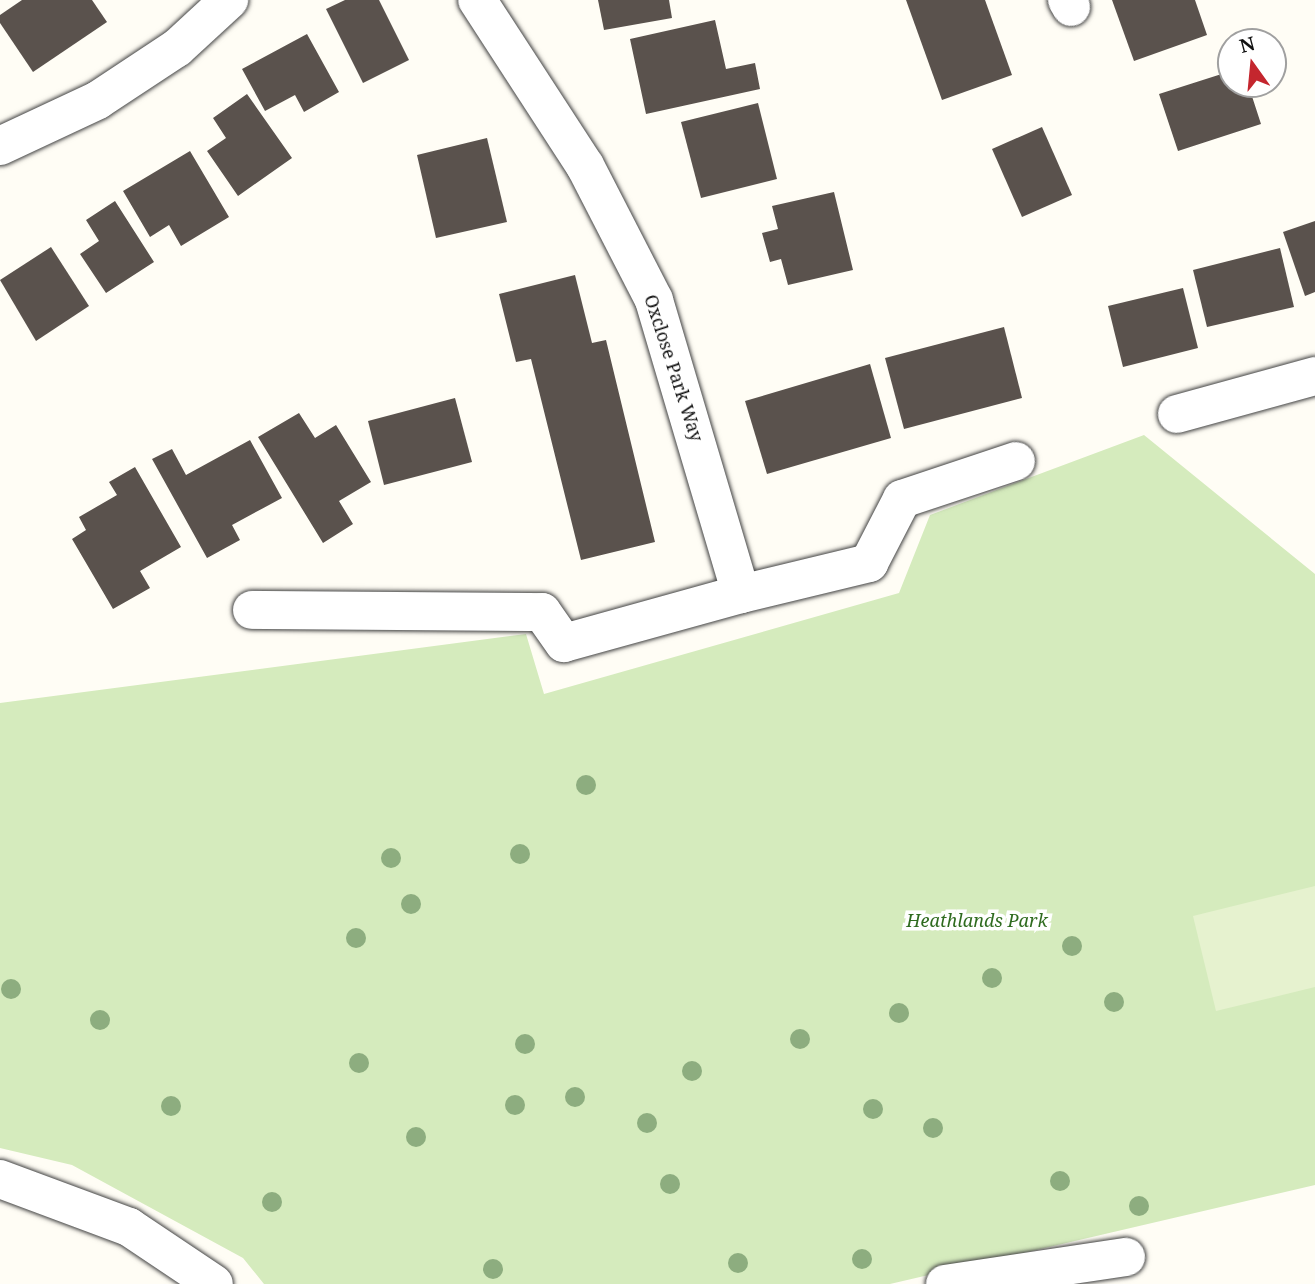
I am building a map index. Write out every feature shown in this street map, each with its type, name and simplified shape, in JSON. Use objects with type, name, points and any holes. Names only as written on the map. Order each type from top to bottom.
[{"type":"street","points":[[0,146],[98,100],[177,48],[229,0]]},
{"type":"street","name":"Oxclose Park Way","points":[[477,0],[585,166],[654,299],[741,594]]},
{"type":"street","points":[[1177,414],[1315,376]]},
{"type":"street","points":[[252,610],[542,612],[564,643],[869,562],[902,499],[1016,461]]},
{"type":"street","points":[[0,1179],[129,1227],[214,1284]]},
{"type":"street","points":[[945,1284],[1126,1257]]},
{"type":"green space","name":"Heathlands Park","points":[[1144,435],[1315,574],[1315,1185],[890,1284],[264,1284],[243,1258],[72,1165],[0,1148],[0,703],[526,634],[544,694],[899,593],[930,515]]},
{"type":"green space","points":[[1315,886],[1315,987],[1216,1011],[1193,916]]},
{"type":"building","points":[[22,0],[92,0],[107,22],[33,72],[0,23],[0,15]]},
{"type":"building","points":[[345,0],[379,0],[409,60],[363,83],[326,9]]},
{"type":"building","points":[[598,0],[669,0],[672,18],[604,30]]},
{"type":"building","points":[[906,0],[985,0],[1012,75],[942,100]]},
{"type":"building","points":[[1112,0],[1195,0],[1207,35],[1134,61]]},
{"type":"building","points":[[715,20],[726,69],[755,63],[760,89],[646,114],[630,39]]},
{"type":"building","points":[[307,34],[339,92],[304,112],[295,95],[265,111],[242,69]]},
{"type":"building","points":[[1217,75],[1217,98],[1253,98],[1261,124],[1178,151],[1159,94]]},
{"type":"building","points":[[247,94],[292,158],[238,196],[207,151],[226,138],[213,118]]},
{"type":"building","points":[[758,103],[777,179],[701,198],[681,122]]},
{"type":"building","points":[[1042,127],[1072,195],[1022,217],[992,149]]},
{"type":"building","points":[[487,138],[507,222],[436,238],[417,155]]},
{"type":"building","points":[[190,151],[229,217],[181,246],[169,225],[150,237],[123,191]]},
{"type":"building","points":[[834,192],[853,270],[788,285],[781,259],[770,262],[762,233],[778,229],[772,206]]},
{"type":"building","points":[[115,201],[154,262],[106,293],[80,254],[99,241],[86,220]]},
{"type":"building","points":[[1315,221],[1315,292],[1305,296],[1283,232]]},
{"type":"building","points":[[51,247],[89,306],[36,341],[0,280]]},
{"type":"building","points":[[1280,248],[1294,307],[1207,327],[1193,270]]},
{"type":"building","points":[[575,275],[592,343],[606,340],[655,542],[581,560],[531,359],[516,362],[499,294]]},
{"type":"building","points":[[1183,288],[1198,348],[1123,367],[1108,306]]},
{"type":"building","points":[[1004,327],[1022,398],[904,429],[885,358]]},
{"type":"building","points":[[870,364],[891,438],[767,474],[745,401]]},
{"type":"building","points":[[455,398],[472,462],[384,485],[368,421]]},
{"type":"building","points":[[299,413],[315,438],[336,425],[371,482],[339,501],[353,524],[323,543],[258,437]]},
{"type":"building","points":[[250,440],[282,498],[232,525],[240,540],[207,558],[152,459],[172,449],[186,475]]},
{"type":"building","points":[[135,467],[181,547],[140,571],[150,588],[113,609],[72,539],[86,530],[79,517],[117,495],[109,482]]}]
